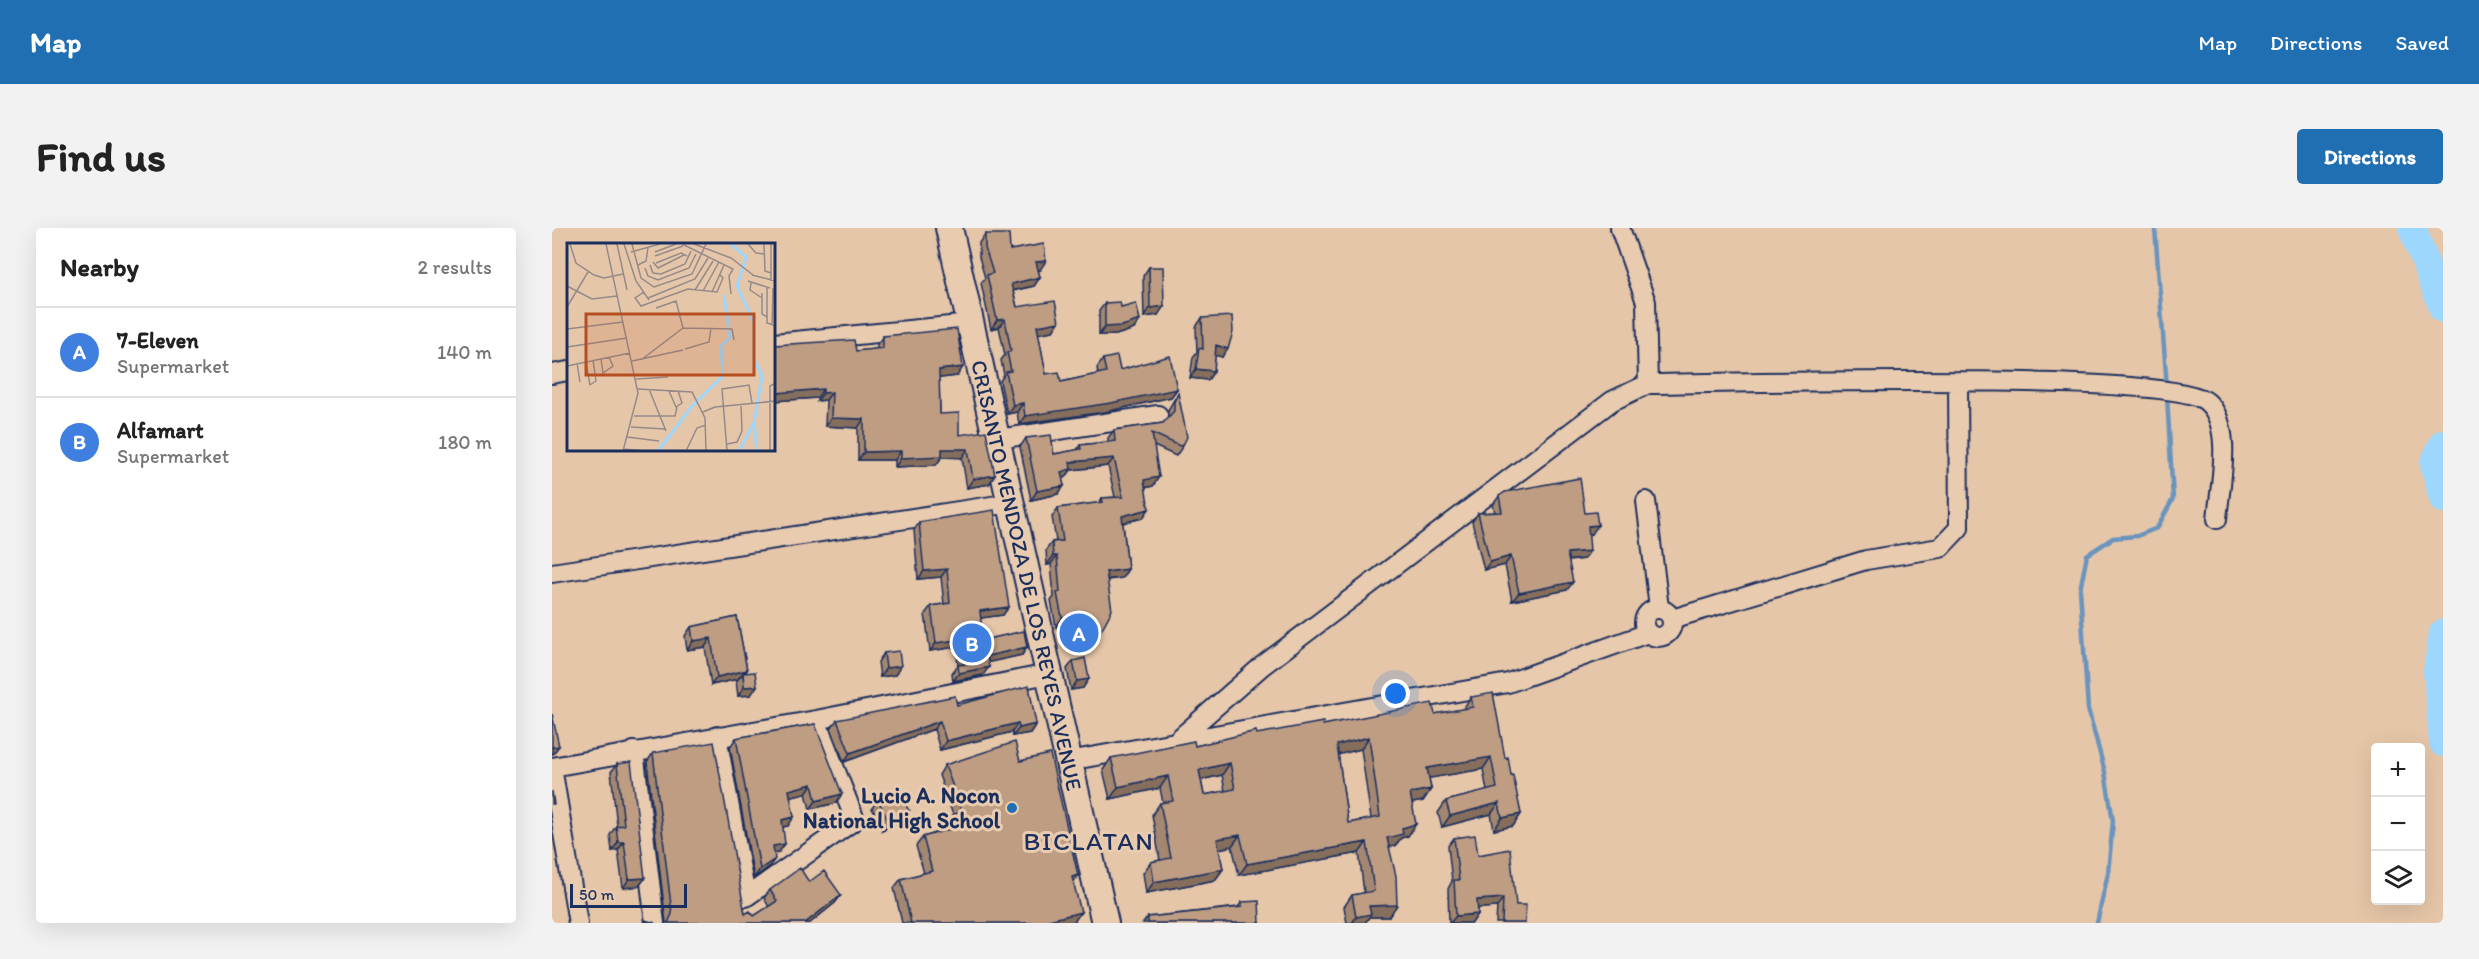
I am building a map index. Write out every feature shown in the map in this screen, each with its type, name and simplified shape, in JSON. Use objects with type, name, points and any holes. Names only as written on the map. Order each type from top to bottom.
[{"type":"main road","name":"CRISANTO MENDOZA DE LOS REYES AVENUE","points":[[949,228],[1105,923]]},
{"type":"street","points":[[1620,228],[1646,302],[1648,384]]},
{"type":"street","points":[[776,343],[971,324]]},
{"type":"street","points":[[552,374],[567,371]]},
{"type":"street","points":[[1068,761],[1508,683],[1648,633],[1643,622],[1654,609],[1666,614],[1866,560],[1940,548],[1959,528],[1959,381]]},
{"type":"street","points":[[1174,743],[1262,666],[1612,400],[1648,384],[1959,381],[2104,384],[2195,394],[2215,409],[2224,432],[2217,519]]},
{"type":"street","points":[[998,439],[1158,415]]},
{"type":"street","points":[[1646,501],[1666,614]]},
{"type":"street","points":[[552,573],[1011,503]]},
{"type":"street","points":[[578,923],[552,767],[816,720],[1048,674]]},
{"type":"street","points":[[717,736],[746,897],[855,820],[816,720]]},
{"type":"street","points":[[634,751],[655,923]]},
{"type":"building","points":[[985,234],[1009,234],[1010,250],[1044,244],[1046,261],[1036,262],[1040,277],[1011,284],[1017,307],[1055,301],[1059,322],[1037,326],[1046,374],[1059,372],[1061,382],[1106,372],[1103,359],[1117,356],[1120,370],[1170,356],[1177,389],[1111,403],[1025,416],[1023,403],[1013,405],[1006,372],[1011,371],[1007,352],[1011,351],[1005,319],[997,320],[987,275],[993,273],[985,248]]},
{"type":"building","points":[[1149,267],[1163,267],[1164,306],[1150,308]]},
{"type":"building","points":[[1120,302],[1121,307],[1136,303],[1140,320],[1122,326],[1105,327],[1105,303]]},
{"type":"building","points":[[1232,316],[1233,332],[1228,349],[1216,345],[1214,371],[1196,369],[1199,348],[1203,349],[1202,318]]},
{"type":"building","points":[[957,329],[963,367],[939,370],[940,414],[959,413],[959,435],[986,431],[995,475],[973,479],[968,449],[942,449],[942,456],[901,458],[901,451],[864,452],[864,419],[831,418],[832,392],[823,393],[823,389],[776,393],[776,345],[854,340],[856,351],[883,348],[883,336]]},
{"type":"building","points":[[1178,393],[1187,437],[1182,447],[1152,433],[1159,477],[1144,480],[1149,509],[1122,516],[1128,569],[1106,572],[1112,610],[1099,634],[1084,636],[1081,615],[1062,618],[1057,593],[1060,592],[1057,556],[1053,556],[1052,542],[1063,541],[1058,508],[1103,502],[1102,498],[1123,497],[1114,458],[1070,462],[1071,469],[1061,472],[1064,486],[1037,491],[1026,438],[1051,435],[1054,454],[1081,449],[1080,445],[1115,441],[1114,430],[1163,423],[1174,411],[1174,402]]},
{"type":"building","points":[[1580,478],[1585,513],[1596,512],[1598,525],[1588,526],[1590,551],[1567,553],[1573,582],[1519,593],[1511,556],[1490,562],[1478,513],[1502,512],[1499,496],[1505,492]]},
{"type":"building","points":[[994,510],[1009,607],[980,611],[983,640],[1024,631],[1027,647],[987,656],[989,667],[959,673],[958,665],[965,664],[962,639],[936,643],[931,606],[950,603],[947,569],[924,571],[919,522]]},
{"type":"building","points":[[737,617],[747,670],[717,677],[711,638],[693,641],[691,627]]},
{"type":"building","points":[[899,651],[901,666],[886,668],[884,653]]},
{"type":"building","points":[[1085,658],[1089,679],[1077,681],[1073,661]]},
{"type":"building","points":[[755,672],[757,686],[744,687],[743,673]]},
{"type":"building","points":[[1029,686],[1036,724],[1019,728],[1018,723],[946,741],[940,721],[850,753],[837,720],[955,696],[957,705]]},
{"type":"building","points":[[1493,693],[1505,758],[1508,757],[1521,814],[1502,818],[1499,803],[1450,816],[1446,801],[1497,788],[1491,757],[1427,768],[1431,789],[1410,793],[1416,824],[1402,828],[1403,834],[1387,838],[1396,876],[1397,905],[1369,906],[1371,914],[1356,917],[1352,895],[1374,891],[1367,842],[1247,864],[1240,835],[1217,839],[1223,869],[1154,882],[1151,862],[1171,858],[1160,803],[1173,801],[1168,776],[1118,787],[1111,758],[1194,741],[1195,746],[1256,731],[1257,734],[1323,722],[1323,725],[1432,703],[1435,714],[1473,707],[1471,697]],"holes":[[[1369,737],[1380,817],[1348,823],[1337,745]],[[1230,763],[1235,789],[1204,795],[1199,770]]]},
{"type":"building","points":[[552,714],[559,746],[552,747]]},
{"type":"building","points":[[815,724],[842,794],[816,801],[812,784],[789,790],[794,817],[782,820],[785,844],[773,846],[775,859],[760,869],[736,738]]},
{"type":"building","points":[[714,742],[745,914],[750,911],[754,916],[777,901],[770,890],[800,868],[809,882],[824,871],[841,895],[805,923],[668,923],[672,914],[653,753]]},
{"type":"building","name":"Lucio A. Nocon National High School","points":[[1015,742],[1020,761],[1050,754],[1078,875],[1072,877],[1081,912],[1037,923],[911,923],[901,879],[932,871],[923,837],[957,827],[954,814],[962,812],[945,765]]},
{"type":"building","points":[[631,762],[645,878],[629,879],[624,842],[618,842],[616,826],[624,825],[617,764]]},
{"type":"building","points":[[898,790],[909,811],[888,821],[878,799]]},
{"type":"building","points":[[1475,835],[1478,855],[1510,849],[1516,905],[1526,905],[1525,923],[1502,923],[1503,898],[1477,900],[1478,914],[1456,916],[1454,880],[1459,880],[1454,838]]},
{"type":"building","points":[[1259,901],[1260,923],[1148,923],[1148,917],[1242,907],[1242,902]]},
{"type":"waterway","points":[[2155,228],[2167,388]]},
{"type":"waterway","points":[[2412,228],[2443,309]]},
{"type":"waterway","points":[[2097,923],[2108,873],[2113,821],[2105,772],[2088,709],[2080,590],[2087,555],[2113,538],[2137,536],[2157,528],[2173,499],[2167,396]]},
{"type":"waterway","points":[[2443,443],[2434,463],[2443,499]]},
{"type":"waterway","points":[[2443,633],[2437,671],[2443,743]]},
{"type":"place","name":"7-Eleven","points":[[1079,633]]},
{"type":"place","name":"Alfamart","points":[[972,643]]},
{"type":"place","name":"Lucio A. Nocon National High School","points":[[1012,808]]},
{"type":"district","name":"BICLATAN","points":[[1089,841]]}]
